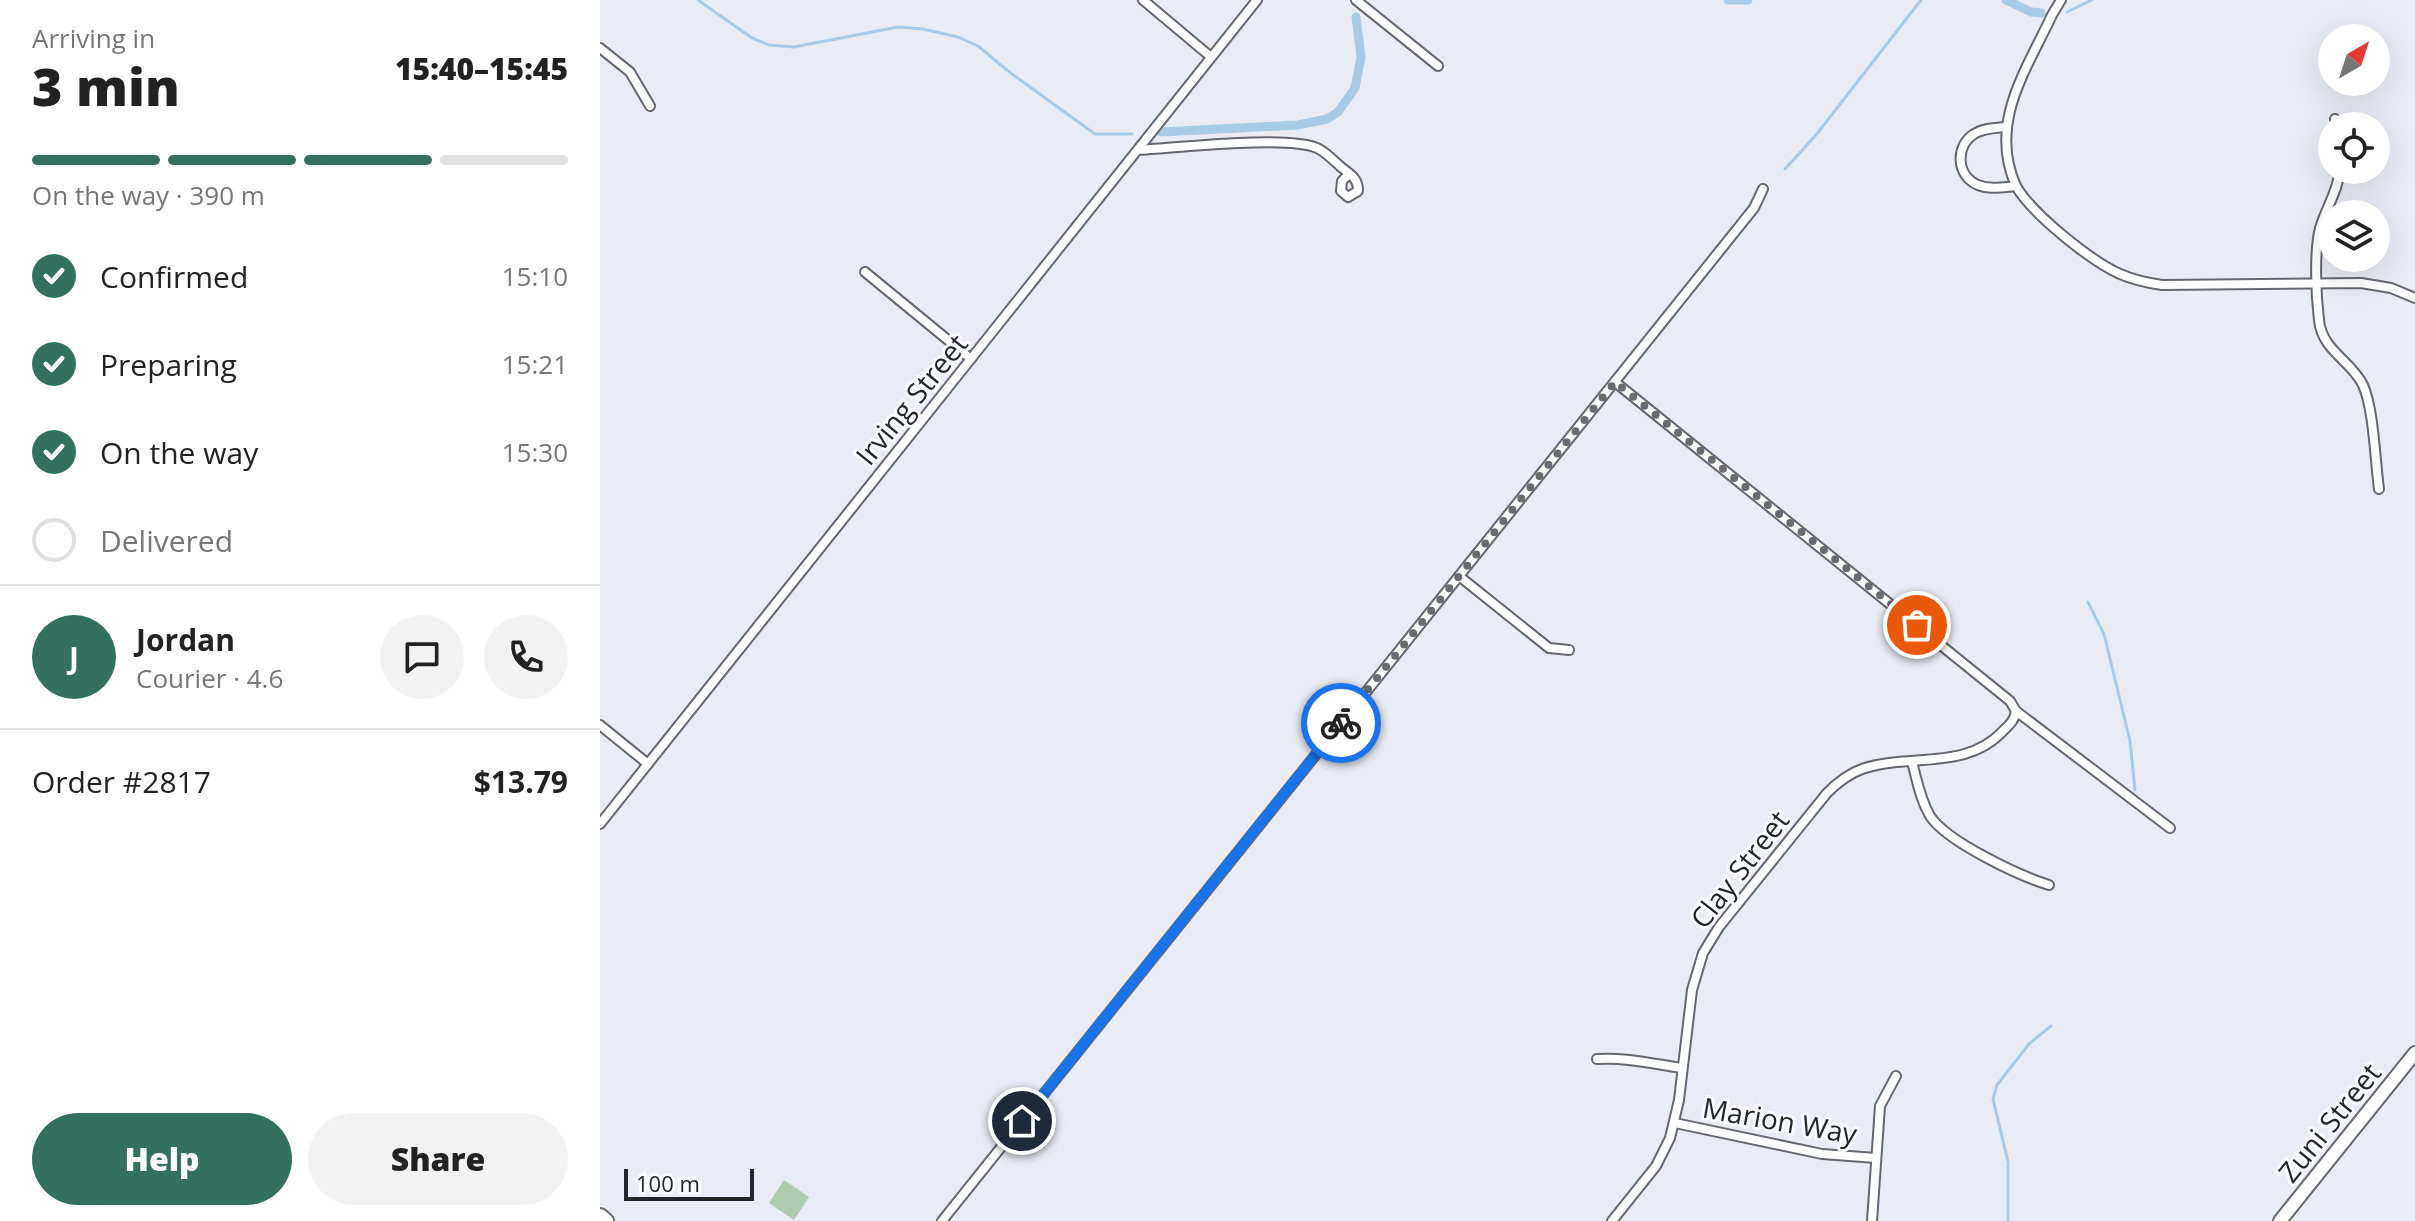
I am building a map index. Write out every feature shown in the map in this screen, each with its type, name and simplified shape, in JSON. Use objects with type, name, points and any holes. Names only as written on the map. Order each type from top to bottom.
[{"type":"main road","points":[[600,1216],[606,1221]]},
{"type":"street","points":[[1143,0],[1211,57]]},
{"type":"street","name":"Irving Street","points":[[600,824],[1257,0]]},
{"type":"street","points":[[1356,0],[1438,66]]},
{"type":"street","points":[[2061,0],[2013,99],[2005,127],[2007,160],[2016,186],[2042,217],[2104,266],[2130,278],[2162,285],[2375,284],[2415,298]]},
{"type":"street","points":[[600,48],[630,72],[650,106]]},
{"type":"street","points":[[2005,127],[1972,134],[1962,148],[1960,163],[1967,178],[1980,187],[2016,186]]},
{"type":"street","points":[[1138,150],[1254,144],[1308,145],[1320,150],[1349,174]]},
{"type":"street","points":[[2337,184],[2320,229],[2319,320],[2324,339],[2357,376],[2366,397],[2379,489]]},
{"type":"street","points":[[942,1221],[1754,208],[1763,189]]},
{"type":"street","points":[[865,272],[971,359]]},
{"type":"street","points":[[1615,382],[2010,701],[2016,711],[2170,828]]},
{"type":"street","points":[[1459,576],[1549,648],[1569,650]]},
{"type":"street","name":"Clay Street","points":[[1612,1221],[1656,1166],[1675,1123],[1692,990],[1697,968],[1719,927],[1835,785],[1862,769],[1952,757],[1982,748],[2001,734],[2014,719],[2016,711]]},
{"type":"street","points":[[600,725],[648,764]]},
{"type":"street","points":[[1912,762],[1925,806],[1944,831],[2024,878],[2049,885]]},
{"type":"street","name":"Zuni Street","points":[[2280,1221],[2415,1053]]},
{"type":"street","points":[[1597,1059],[1620,1057],[1682,1068]]},
{"type":"street","points":[[1872,1221],[1880,1106],[1896,1076]]},
{"type":"street","name":"Marion Way","points":[[1675,1123],[1822,1154],[1876,1158]]},
{"type":"green space","points":[[784,1180],[809,1197],[794,1220],[769,1203]]},
{"type":"waterway","points":[[698,0],[752,38],[769,45],[794,47],[898,27],[958,37],[978,46],[1095,134],[1132,134]]},
{"type":"waterway","points":[[1728,0],[1748,0]]},
{"type":"waterway","points":[[1785,169],[1816,135],[1921,0]]},
{"type":"waterway","points":[[2006,0],[2031,12],[2041,13]]},
{"type":"waterway","points":[[2067,12],[2092,0]]},
{"type":"waterway","points":[[1161,132],[1298,125],[1327,119],[1338,112],[1355,88],[1361,57],[1356,17]]},
{"type":"waterway","points":[[2088,602],[2104,634],[2130,741],[2135,790]]},
{"type":"waterway","points":[[2008,1221],[2008,1162],[1993,1099],[1997,1085],[2029,1044],[2051,1026]]},
{"type":"way so far","points":[[1341,723],[1615,382],[1917,625]]},
{"type":"route","points":[[1022,1121],[1341,723]]}]
